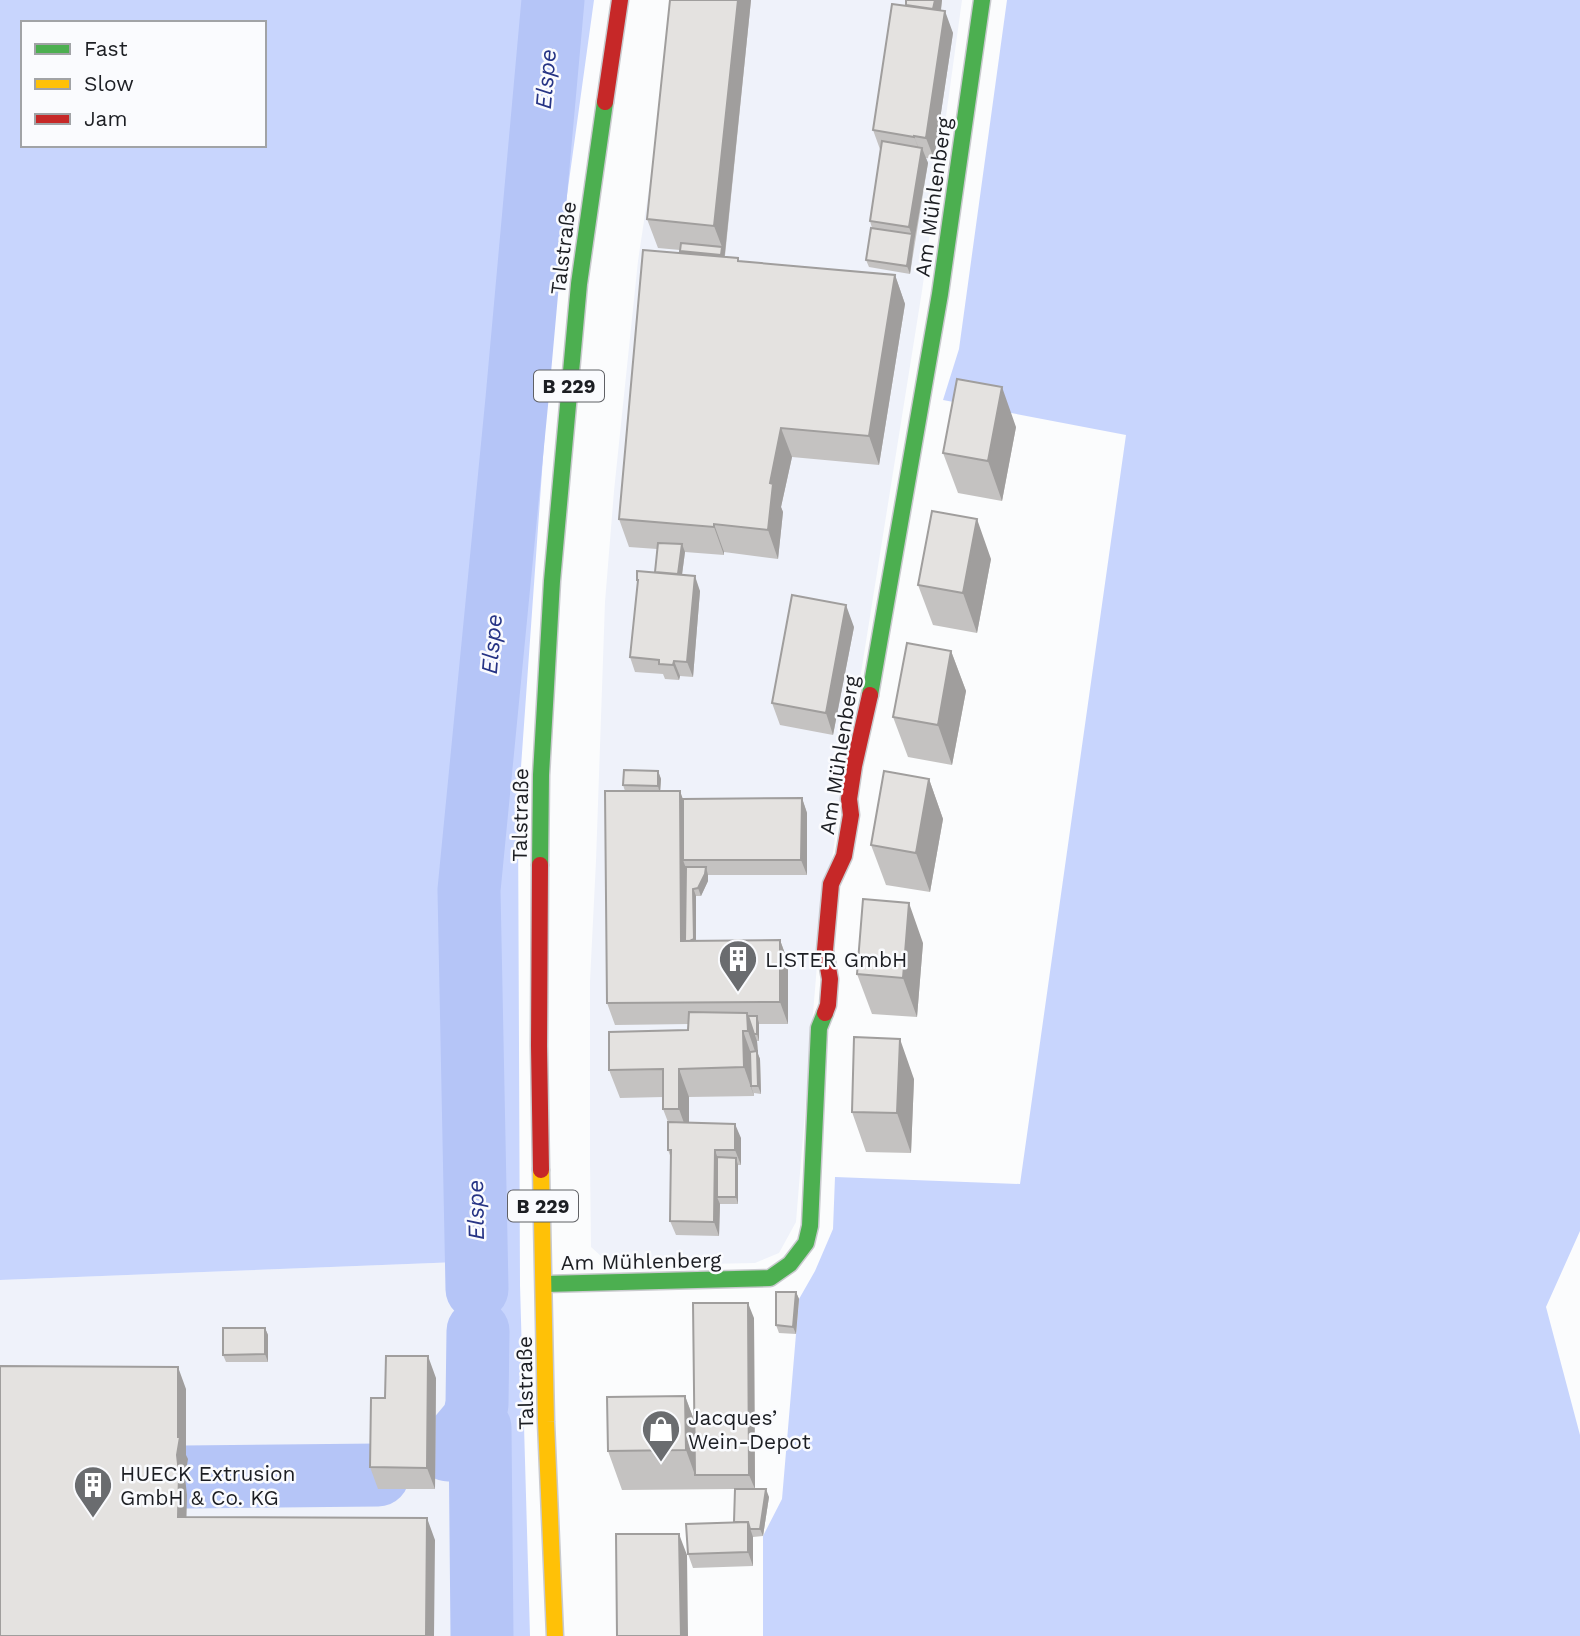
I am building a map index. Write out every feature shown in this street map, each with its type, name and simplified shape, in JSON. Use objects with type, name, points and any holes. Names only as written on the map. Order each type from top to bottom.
[{"type":"main road","name":"Talstraße","points":[[555,1636],[546,1422],[539,1046],[541,775],[552,581],[579,284],[620,0]]},
{"type":"main road","name":"Am Mühlenberg","points":[[545,1284],[770,1278],[790,1264],[806,1243],[810,1226],[819,1028],[828,1006],[830,979],[825,950],[831,884],[844,856],[847,841],[854,766],[867,712],[940,293],[982,0]]},
{"type":"shaded area","points":[[0,0],[594,0],[556,275],[518,809],[520,1285],[530,1636],[456,1636],[459,1262],[0,1280]]},
{"type":"shaded area","points":[[677,0],[962,0],[922,291],[817,965],[796,1222],[779,1253],[755,1263],[612,1266],[591,1247],[590,1162],[590,981],[605,602],[638,261]]},
{"type":"shaded area","points":[[1007,0],[1580,0],[1580,1231],[1546,1307],[1580,1435],[1580,1636],[763,1636],[763,1536],[782,1499],[799,1299],[815,1271],[833,1229],[835,1177],[1020,1184],[1126,435],[943,400],[959,349]]},
{"type":"shaded area","points":[[459,1262],[456,1636],[0,1636],[0,1280]]},
{"type":"building","points":[[670,0],[738,0],[714,226],[647,219]]},
{"type":"building","points":[[906,0],[935,0],[933,9],[906,5]]},
{"type":"building","points":[[892,4],[945,11],[926,138],[873,130]]},
{"type":"building","points":[[882,141],[922,148],[909,227],[870,221]]},
{"type":"building","points":[[871,228],[912,234],[907,266],[866,260]]},
{"type":"building","points":[[681,243],[722,247],[721,255],[680,251]]},
{"type":"building","points":[[643,250],[895,275],[869,436],[781,428],[770,483],[773,484],[768,530],[619,519]]},
{"type":"building","points":[[957,379],[1002,387],[988,461],[943,453]]},
{"type":"building","points":[[932,511],[977,519],[963,593],[918,585]]},
{"type":"building","points":[[658,543],[682,544],[678,574],[655,572]]},
{"type":"building","points":[[637,571],[695,576],[687,662],[659,664],[659,660],[630,657]]},
{"type":"building","points":[[792,595],[846,605],[826,713],[772,703]]},
{"type":"building","points":[[907,643],[951,651],[938,725],[893,717]]},
{"type":"building","points":[[624,770],[658,771],[658,786],[623,785]]},
{"type":"building","points":[[884,771],[929,779],[916,853],[871,845]]},
{"type":"building","points":[[605,791],[680,791],[681,941],[780,940],[780,1002],[607,1003]]},
{"type":"building","points":[[802,798],[801,860],[683,860],[683,799]]},
{"type":"building","points":[[686,867],[706,867],[698,888],[693,889],[694,939],[690,941],[685,941]]},
{"type":"building","points":[[863,899],[909,903],[903,978],[857,974]]},
{"type":"building","points":[[689,1012],[747,1013],[748,1031],[743,1031],[744,1067],[679,1069],[679,1109],[663,1109],[663,1069],[609,1070],[609,1032],[688,1030]]},
{"type":"building","points":[[748,1016],[757,1016],[757,1034],[754,1034]]},
{"type":"building","points":[[854,1037],[900,1039],[897,1113],[852,1112]]},
{"type":"building","points":[[757,1051],[758,1086],[751,1086],[750,1052]]},
{"type":"building","points":[[668,1122],[735,1124],[735,1150],[715,1150],[714,1222],[670,1221],[671,1150],[668,1150]]},
{"type":"building","points":[[717,1157],[736,1158],[736,1197],[717,1197]]},
{"type":"building","points":[[776,1292],[796,1292],[793,1327],[776,1325]]},
{"type":"building","points":[[693,1303],[748,1303],[749,1475],[695,1475]]},
{"type":"building","points":[[223,1328],[265,1328],[265,1354],[223,1355]]},
{"type":"building","points":[[386,1356],[428,1356],[427,1468],[370,1467],[371,1398],[385,1398]]},
{"type":"building","name":"HUECK Extrusion GmbH & Co. KG","points":[[0,1366],[178,1367],[178,1517],[427,1518],[426,1636],[0,1636]]},
{"type":"building","points":[[685,1396],[686,1450],[608,1451],[607,1397]]},
{"type":"building","points":[[735,1489],[766,1489],[760,1529],[750,1529],[748,1522],[734,1522]]},
{"type":"building","points":[[748,1522],[748,1552],[688,1554],[686,1524]]},
{"type":"building","points":[[616,1534],[679,1534],[681,1636],[617,1636]]},
{"type":"waterway","name":"Elspe","points":[[477,1289],[469,890],[553,0]]},
{"type":"waterway","name":"Elspe","points":[[448,1450],[474,1419],[477,1404],[478,1331]]},
{"type":"waterway","points":[[474,1419],[480,1428],[482,1636]]},
{"type":"waterway","name":"Elspe","points":[[185,1477],[378,1475]]},
{"type":"traffic: fast","points":[[870,695],[940,294],[982,0]]},
{"type":"traffic: fast","points":[[540,865],[541,775],[552,581],[579,284],[605,102]]},
{"type":"traffic: fast","points":[[545,1284],[770,1278],[790,1264],[806,1243],[810,1226],[819,1028],[825,1013]]},
{"type":"traffic: slow","points":[[541,1170],[546,1422],[555,1636]]},
{"type":"traffic: jam","points":[[605,102],[620,0]]},
{"type":"traffic: jam","points":[[825,1013],[830,979],[825,950],[831,884],[844,856],[851,815],[849,799],[854,766],[870,695]]},
{"type":"traffic: jam","points":[[540,865],[541,1170]]},
{"type":"place","name":"LISTER GmbH","points":[[738,993]]},
{"type":"place","name":"Jacques’ Wein-Depot","points":[[661,1463]]},
{"type":"place","name":"HUECK Extrusion GmbH & Co. KG","points":[[93,1519]]}]
